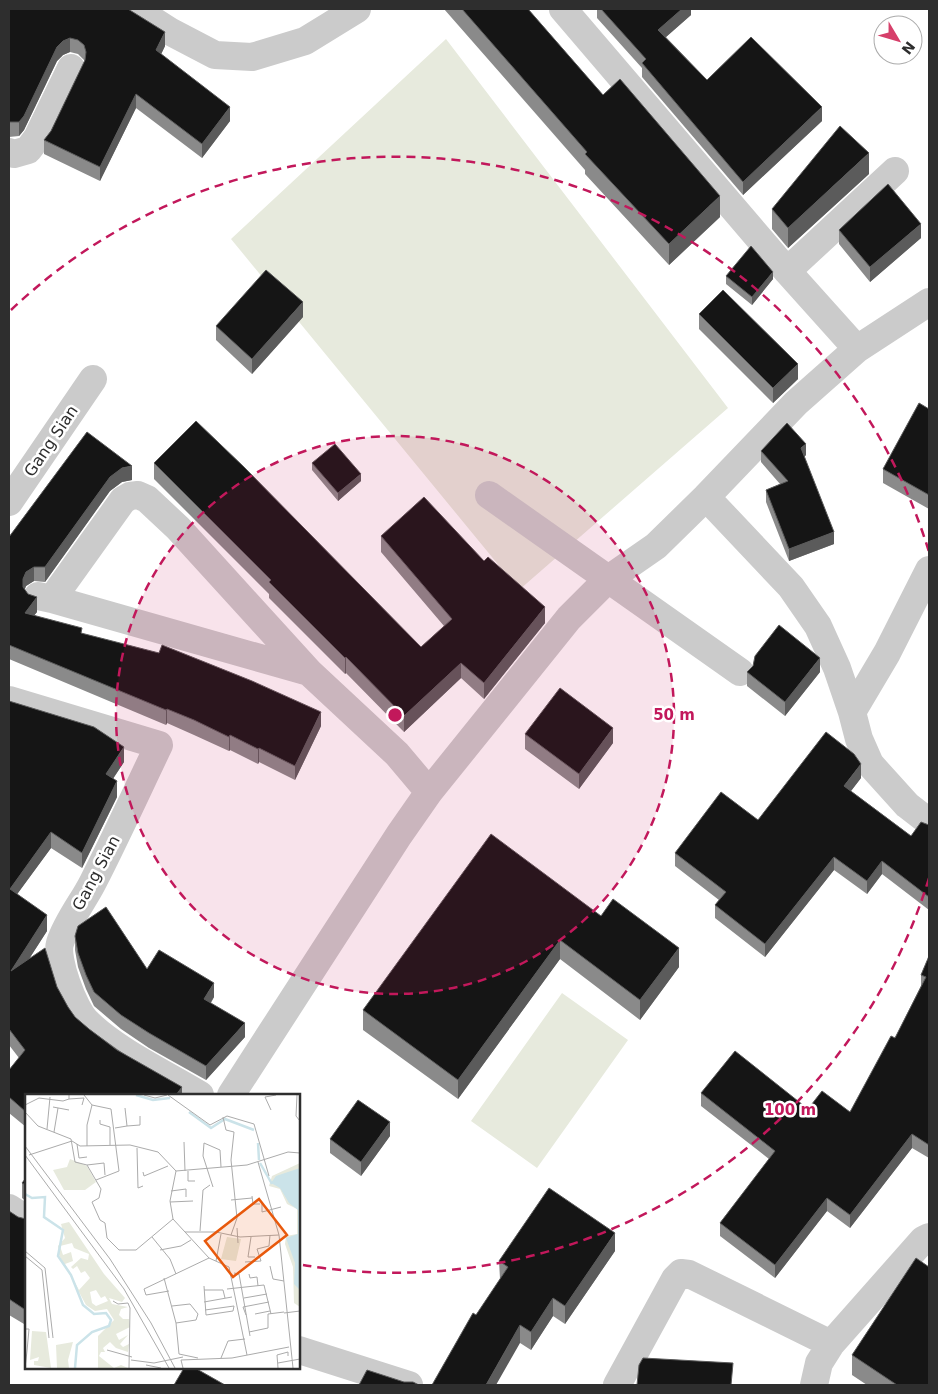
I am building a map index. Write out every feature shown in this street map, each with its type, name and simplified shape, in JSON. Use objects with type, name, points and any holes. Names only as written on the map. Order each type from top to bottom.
[{"type":"street","points":[[135,9],[171,32],[215,55],[252,57],[305,41],[357,9]]},
{"type":"street","points":[[563,9],[787,271],[857,349]]},
{"type":"street","points":[[9,152],[14,154],[28,150],[37,138],[71,68]]},
{"type":"street","points":[[787,271],[895,171]]},
{"type":"street","points":[[232,1094],[399,835],[429,792],[569,618],[608,580],[656,546],[706,497],[796,402],[857,349],[929,302]]},
{"type":"street","name":"Gang Sian","points":[[9,502],[93,379]]},
{"type":"street","points":[[309,672],[45,598],[124,500],[130,496],[138,495],[148,499],[178,528],[309,672],[397,754],[429,792]]},
{"type":"street","points":[[489,495],[740,672]]},
{"type":"street","points":[[706,497],[791,587],[818,626],[837,668],[859,739],[870,764],[907,805],[929,822]]},
{"type":"street","points":[[852,712],[886,653],[929,570]]},
{"type":"street","name":"Gang Sian","points":[[9,700],[159,745],[92,885],[72,918],[60,944],[62,968],[70,994],[84,1019],[113,1043],[198,1094]]},
{"type":"street","points":[[9,1208],[25,1218]]},
{"type":"street","points":[[814,1385],[819,1363],[831,1344],[923,1240],[929,1237]]},
{"type":"street","points":[[617,1385],[675,1279],[681,1273],[689,1274],[831,1344]]},
{"type":"street","points":[[300,1350],[409,1385]]},
{"type":"shaded area","points":[[446,39],[728,408],[519,590],[231,239]]},
{"type":"shaded area","points":[[562,993],[628,1040],[537,1168],[471,1121]]},
{"type":"building","points":[[9,9],[128,9],[165,32],[156,50],[230,107],[202,144],[136,94],[100,167],[44,140],[51,131],[85,60],[86,52],[84,45],[78,40],[70,38],[63,41],[57,47],[24,116],[19,122],[9,122]]},
{"type":"building","points":[[462,9],[528,9],[603,95],[620,79],[720,196],[669,244],[585,154],[587,152]]},
{"type":"building","points":[[601,9],[682,9],[658,30],[707,80],[751,37],[822,107],[743,182],[642,63],[646,59]]},
{"type":"building","points":[[840,126],[869,153],[788,228],[772,209]]},
{"type":"building","points":[[888,184],[921,224],[870,267],[839,230]]},
{"type":"building","points":[[751,246],[773,272],[752,297],[726,276]]},
{"type":"building","points":[[266,270],[303,302],[252,359],[216,326]]},
{"type":"building","points":[[723,290],[798,364],[773,388],[699,314]]},
{"type":"building","points":[[919,403],[929,409],[929,495],[883,469]]},
{"type":"building","points":[[196,421],[244,467],[421,647],[452,619],[381,536],[424,497],[484,561],[488,557],[545,607],[484,683],[461,663],[404,716],[269,582],[271,580],[154,463]]},
{"type":"building","points":[[787,423],[806,444],[801,448],[834,532],[789,549],[766,490],[788,481],[761,451]]},
{"type":"building","points":[[87,432],[132,466],[122,468],[110,477],[45,567],[34,567],[26,572],[23,579],[23,587],[28,594],[37,597],[25,613],[82,628],[81,633],[159,653],[162,645],[252,681],[321,712],[295,766],[230,735],[229,737],[194,720],[9,645],[9,537]]},
{"type":"building","points":[[335,444],[361,474],[338,493],[312,463]]},
{"type":"building","points":[[779,625],[820,658],[785,702],[747,672],[753,666],[755,656]]},
{"type":"building","points":[[560,688],[613,728],[579,774],[525,734]]},
{"type":"building","points":[[9,701],[94,727],[124,747],[106,774],[117,781],[82,853],[51,832],[10,889],[47,915],[11,971],[45,948],[57,987],[75,1017],[117,1050],[182,1087],[177,1094],[25,1094],[25,1111],[9,1097],[9,1070],[25,1050],[9,1029]]},
{"type":"building","points":[[826,732],[854,754],[861,764],[844,786],[911,836],[921,822],[929,825],[929,897],[882,861],[867,881],[834,857],[765,944],[715,905],[726,892],[675,853],[721,792],[758,820]]},
{"type":"building","points":[[491,834],[601,916],[613,899],[679,948],[640,1000],[560,940],[458,1080],[363,1010]]},
{"type":"building","points":[[106,907],[147,969],[159,950],[214,983],[204,999],[245,1023],[206,1066],[121,1015],[94,992],[78,953],[75,936],[78,926]]},
{"type":"building","points":[[929,956],[929,1145],[912,1134],[850,1215],[827,1198],[775,1265],[720,1223],[775,1151],[701,1093],[735,1051],[808,1109],[822,1091],[850,1112],[891,1036],[895,1038],[926,977],[921,975]]},
{"type":"building","points":[[358,1100],[390,1122],[361,1162],[330,1139]]},
{"type":"building","points":[[549,1188],[615,1233],[565,1306],[553,1298],[531,1332],[520,1325],[486,1385],[432,1385],[473,1313],[476,1315],[508,1267],[499,1261]]},
{"type":"building","points":[[9,1211],[25,1219],[24,1309],[9,1299]]},
{"type":"building","points":[[916,1258],[929,1267],[929,1385],[897,1385],[852,1355]]},
{"type":"building","points":[[643,1358],[733,1363],[731,1385],[637,1385],[639,1365]]},
{"type":"building","points":[[183,1369],[197,1369],[225,1385],[174,1385]]},
{"type":"building","points":[[367,1370],[404,1382],[413,1382],[419,1385],[359,1385]]}]
